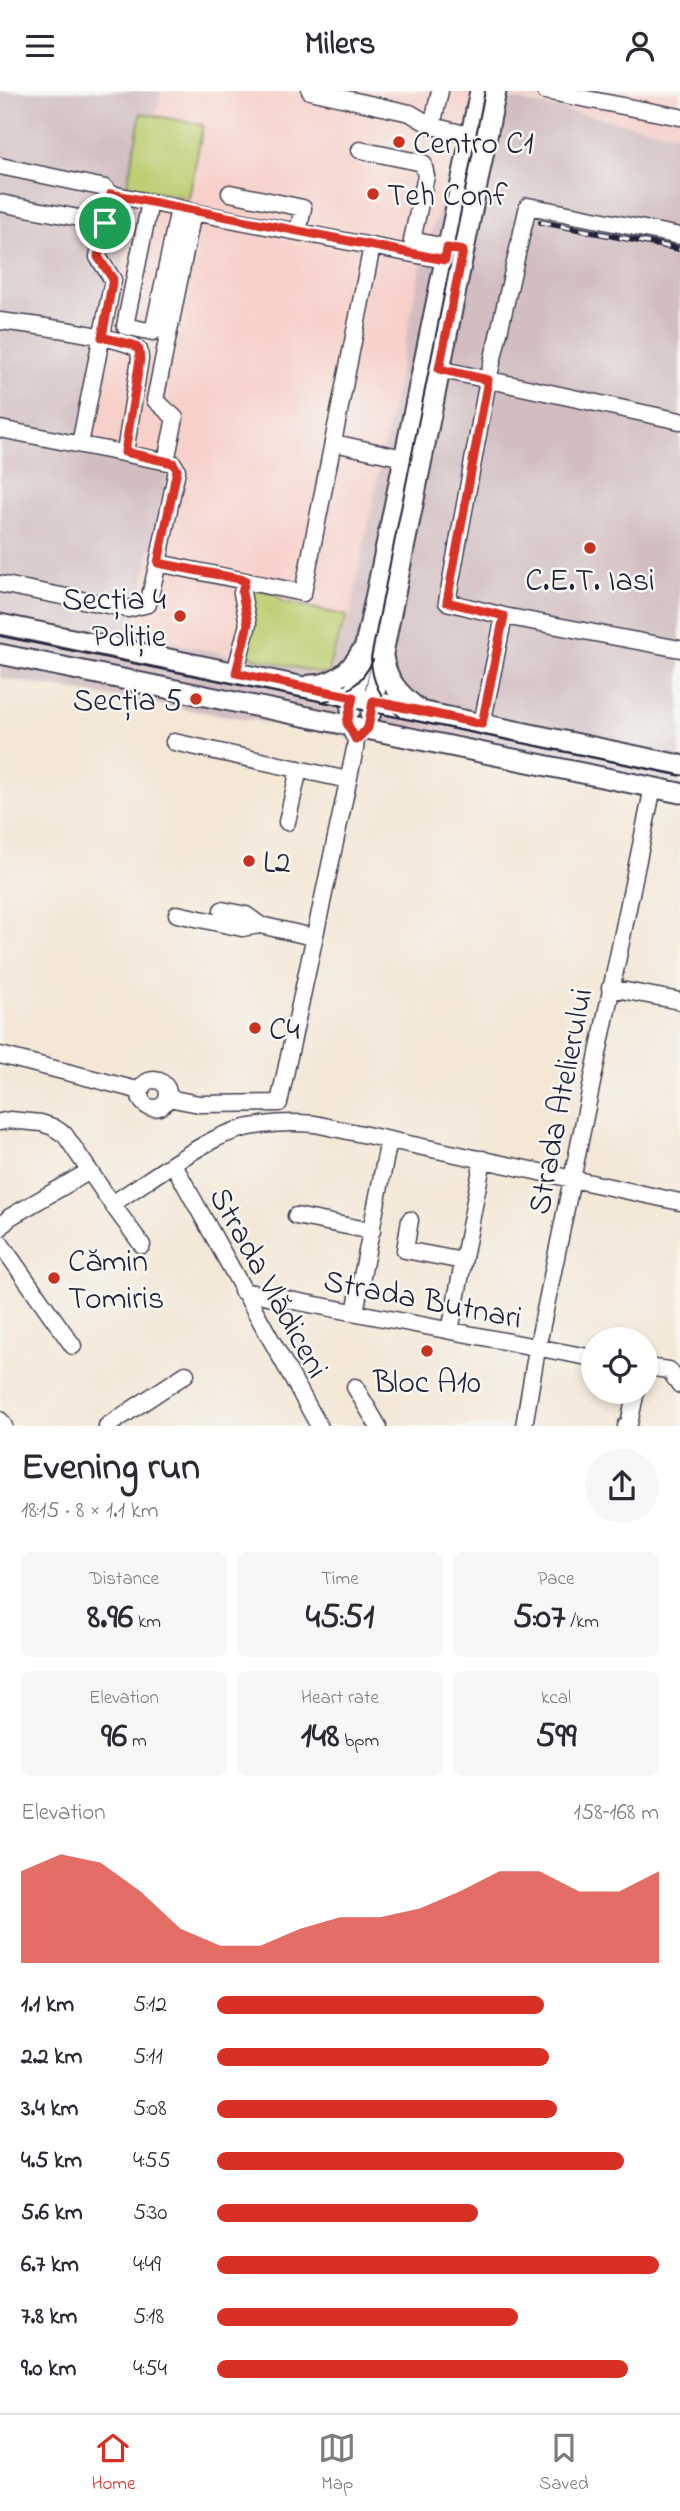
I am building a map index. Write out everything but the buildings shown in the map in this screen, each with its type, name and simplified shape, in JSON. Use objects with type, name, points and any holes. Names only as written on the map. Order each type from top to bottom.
[{"type":"main road","points":[[357,730],[373,701],[374,647],[478,137],[480,91]]},
{"type":"main road","points":[[478,137],[496,91]]},
{"type":"main road","points":[[0,624],[680,765]]},
{"type":"main road","points":[[294,684],[321,685],[332,682],[374,647]]},
{"type":"main road","points":[[357,730],[353,697],[374,647]]},
{"type":"main road","points":[[374,647],[397,691],[421,711]]},
{"type":"main road","points":[[0,654],[357,730],[680,793]]},
{"type":"street","points":[[310,91],[341,94],[410,113],[432,126],[478,137]]},
{"type":"street","points":[[432,126],[440,91]]},
{"type":"street","points":[[545,91],[680,117]]},
{"type":"street","points":[[359,150],[423,163],[426,176],[412,240],[454,256]]},
{"type":"street","points":[[0,166],[104,188],[111,194],[186,210],[372,246],[454,256]]},
{"type":"street","points":[[230,193],[303,208],[298,232]]},
{"type":"street","points":[[80,444],[113,279],[98,257],[111,194]]},
{"type":"street","points":[[150,202],[125,326],[153,332],[186,210]]},
{"type":"street","points":[[0,203],[105,223]]},
{"type":"street","points":[[680,236],[527,205],[488,380],[447,602],[504,616],[680,649]]},
{"type":"street","points":[[166,461],[175,418],[155,400],[186,210]]},
{"type":"street","points":[[158,563],[303,593],[372,246]]},
{"type":"street","points":[[0,321],[102,337],[134,345],[139,350],[140,359],[125,452]]},
{"type":"street","points":[[431,368],[680,421]]},
{"type":"street","points":[[0,429],[166,461],[173,463],[177,470],[148,604],[128,608],[0,584]]},
{"type":"street","points":[[334,443],[413,460]]},
{"type":"street","points":[[236,673],[248,624],[242,593],[245,580]]},
{"type":"street","points":[[482,724],[504,616]]},
{"type":"street","points":[[0,1055],[141,1091],[142,1102],[150,1107],[159,1107],[167,1098],[199,1104],[279,1103],[357,730]]},
{"type":"street","points":[[174,742],[348,780]]},
{"type":"street","points":[[287,823],[299,769]]},
{"type":"street","name":"Strada Atelierului","points":[[524,1426],[537,1349],[653,787]]},
{"type":"street","points":[[222,910],[246,915],[260,925]]},
{"type":"street","points":[[177,914],[242,928],[260,925],[313,937]]},
{"type":"street","points":[[610,988],[680,1001]]},
{"type":"street","points":[[0,1122],[26,1121],[53,1127],[65,1135],[88,1173],[142,1245]]},
{"type":"street","points":[[112,1204],[214,1139],[276,1123],[315,1124],[680,1202]]},
{"type":"street","points":[[355,1312],[389,1140]]},
{"type":"street","points":[[450,1331],[482,1159]]},
{"type":"street","name":"Strada Vlădiceni","points":[[174,1165],[319,1426]]},
{"type":"street","points":[[0,1228],[10,1217],[88,1173]]},
{"type":"street","points":[[296,1216],[372,1231]]},
{"type":"street","points":[[410,1220],[405,1250],[463,1261]]},
{"type":"street","points":[[0,1243],[73,1346]]},
{"type":"street","name":"Strada Butnari","points":[[242,1291],[581,1356]]},
{"type":"street","points":[[675,1366],[680,1385]]},
{"type":"street","points":[[107,1426],[186,1374]]},
{"type":"street","points":[[355,1387],[378,1426]]},
{"type":"street","points":[[626,1426],[629,1424],[633,1404]]},
{"type":"street","points":[[0,1420],[4,1426]]},
{"type":"shaded area","points":[[0,91],[161,91],[85,443],[171,460],[132,633],[328,677],[333,672],[332,662],[350,615],[421,263],[478,91],[676,134],[680,132],[680,796],[641,786],[0,678]]},
{"type":"shaded area","points":[[161,91],[478,91],[421,263],[350,615],[332,662],[333,672],[328,677],[132,634],[171,461],[85,443]]},
{"type":"shaded area","points":[[486,91],[680,91],[680,132],[676,134]]},
{"type":"green space","points":[[141,113],[203,125],[189,198],[127,186]]},
{"type":"green space","points":[[261,590],[277,594],[282,601],[347,616],[327,675],[254,658],[246,653],[255,608],[249,604],[249,593]]},
{"type":"tram line","points":[[401,718],[379,691],[371,658],[485,91]]},
{"type":"tram line","points":[[0,636],[680,775]]},
{"type":"tram line","points":[[321,702],[352,687],[364,675],[373,660]]},
{"type":"railway","points":[[541,222],[680,249]]},
{"type":"place","name":"Centro C1","points":[[399,142]]},
{"type":"place","name":"Teh Conf","points":[[373,194]]},
{"type":"place","name":"C.E.T. Iasi","points":[[590,548]]},
{"type":"place","name":"Secția 4 Poliție","points":[[180,616]]},
{"type":"place","name":"Secția 5","points":[[196,699]]},
{"type":"place","name":"L2","points":[[249,861]]},
{"type":"place","name":"C4","points":[[255,1028]]},
{"type":"place","name":"Cămin Tomiris","points":[[54,1278]]},
{"type":"place","name":"Bloc A10","points":[[427,1351]]},
{"type":"route","points":[[111,194],[445,260],[447,248],[463,251],[439,369],[488,380],[447,602],[504,616],[482,724],[373,701],[368,728],[356,740],[347,723],[353,697],[236,673],[248,624],[242,593],[245,580],[158,563],[177,470],[173,463],[125,452],[140,359],[139,350],[134,345],[102,337],[113,279],[98,257],[105,223],[111,194]]}]
